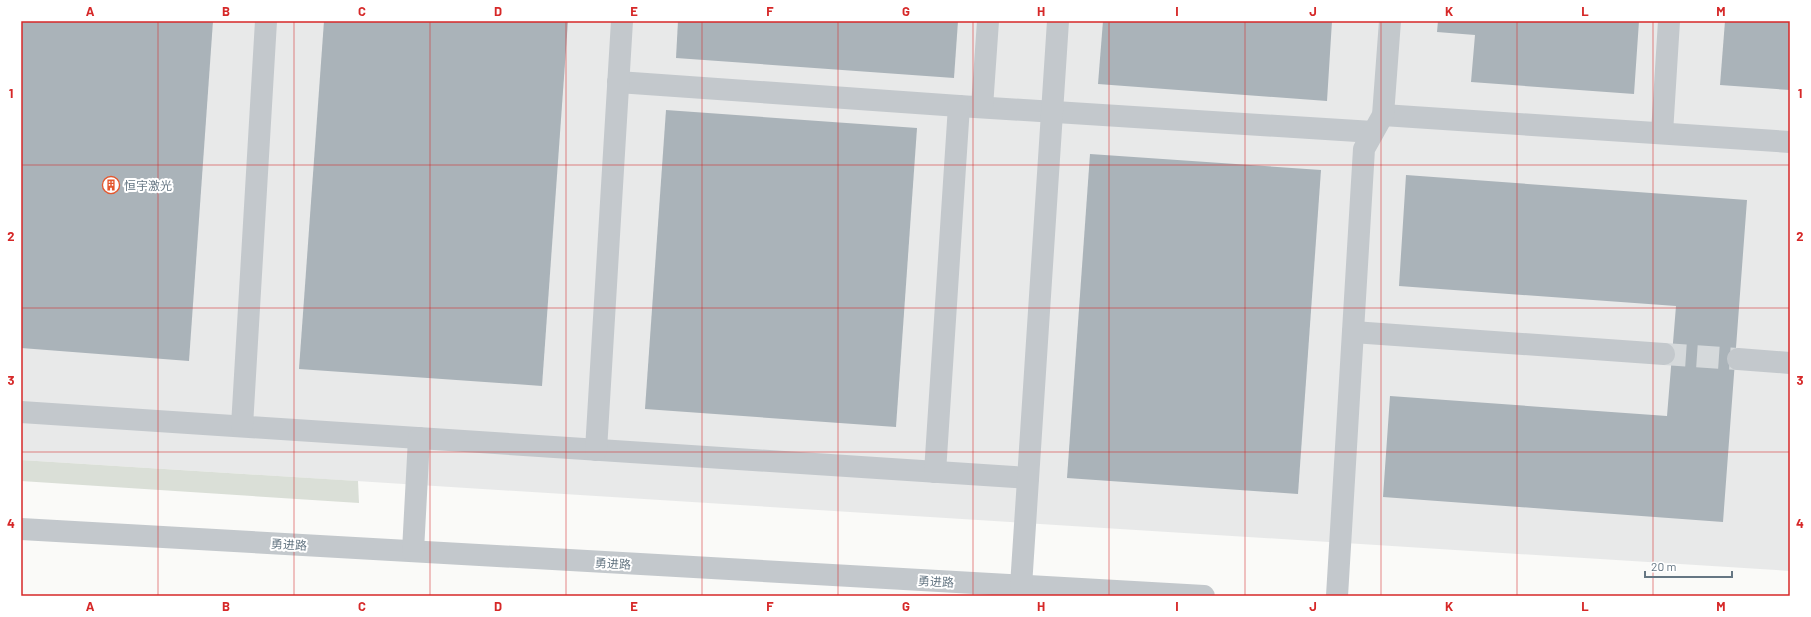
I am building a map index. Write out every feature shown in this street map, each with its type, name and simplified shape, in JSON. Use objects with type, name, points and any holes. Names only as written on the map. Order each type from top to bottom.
[{"type":"street","points":[[242,426],[266,21]]},
{"type":"street","points":[[596,450],[622,21]]},
{"type":"street","points":[[982,107],[988,21]]},
{"type":"street","points":[[1021,586],[1058,21]]},
{"type":"street","points":[[1337,596],[1364,149],[1378,124],[1390,21]]},
{"type":"street","points":[[1662,134],[1669,21]]},
{"type":"street","points":[[618,82],[1052,112],[1662,134],[1790,142]]},
{"type":"street","points":[[935,472],[960,106]]},
{"type":"street","points":[[1353,332],[1664,354]]},
{"type":"street","points":[[1738,359],[1790,363]]},
{"type":"street","points":[[21,412],[1028,478]]},
{"type":"street","points":[[413,552],[419,438]]},
{"type":"street","name":"勇进路","points":[[21,529],[1204,596]]},
{"type":"shaded area","points":[[21,21],[1790,21],[1790,571],[21,460]]},
{"type":"shaded area","points":[[21,460],[358,481],[359,503],[21,481]]},
{"type":"building","name":"恒宇激光","points":[[21,21],[213,21],[189,361],[21,348]]},
{"type":"building","points":[[324,21],[568,21],[542,386],[299,369]]},
{"type":"building","points":[[678,21],[958,21],[954,78],[676,58]]},
{"type":"building","points":[[1103,21],[1332,21],[1327,101],[1098,84]]},
{"type":"building","points":[[1438,21],[1639,21],[1634,94],[1471,82],[1475,35],[1437,32]]},
{"type":"building","points":[[1725,21],[1790,21],[1790,90],[1720,85]]},
{"type":"building","points":[[666,110],[917,128],[896,427],[645,409]]},
{"type":"building","points":[[1090,154],[1321,170],[1298,494],[1067,478]]},
{"type":"building","points":[[1406,175],[1747,200],[1723,522],[1383,497],[1390,396],[1667,416],[1676,306],[1399,286]]},
{"type":"tunnel","points":[[1664,354],[1738,359]]},
{"type":"place","name":"恒宇激光","points":[[111,185]]}]
